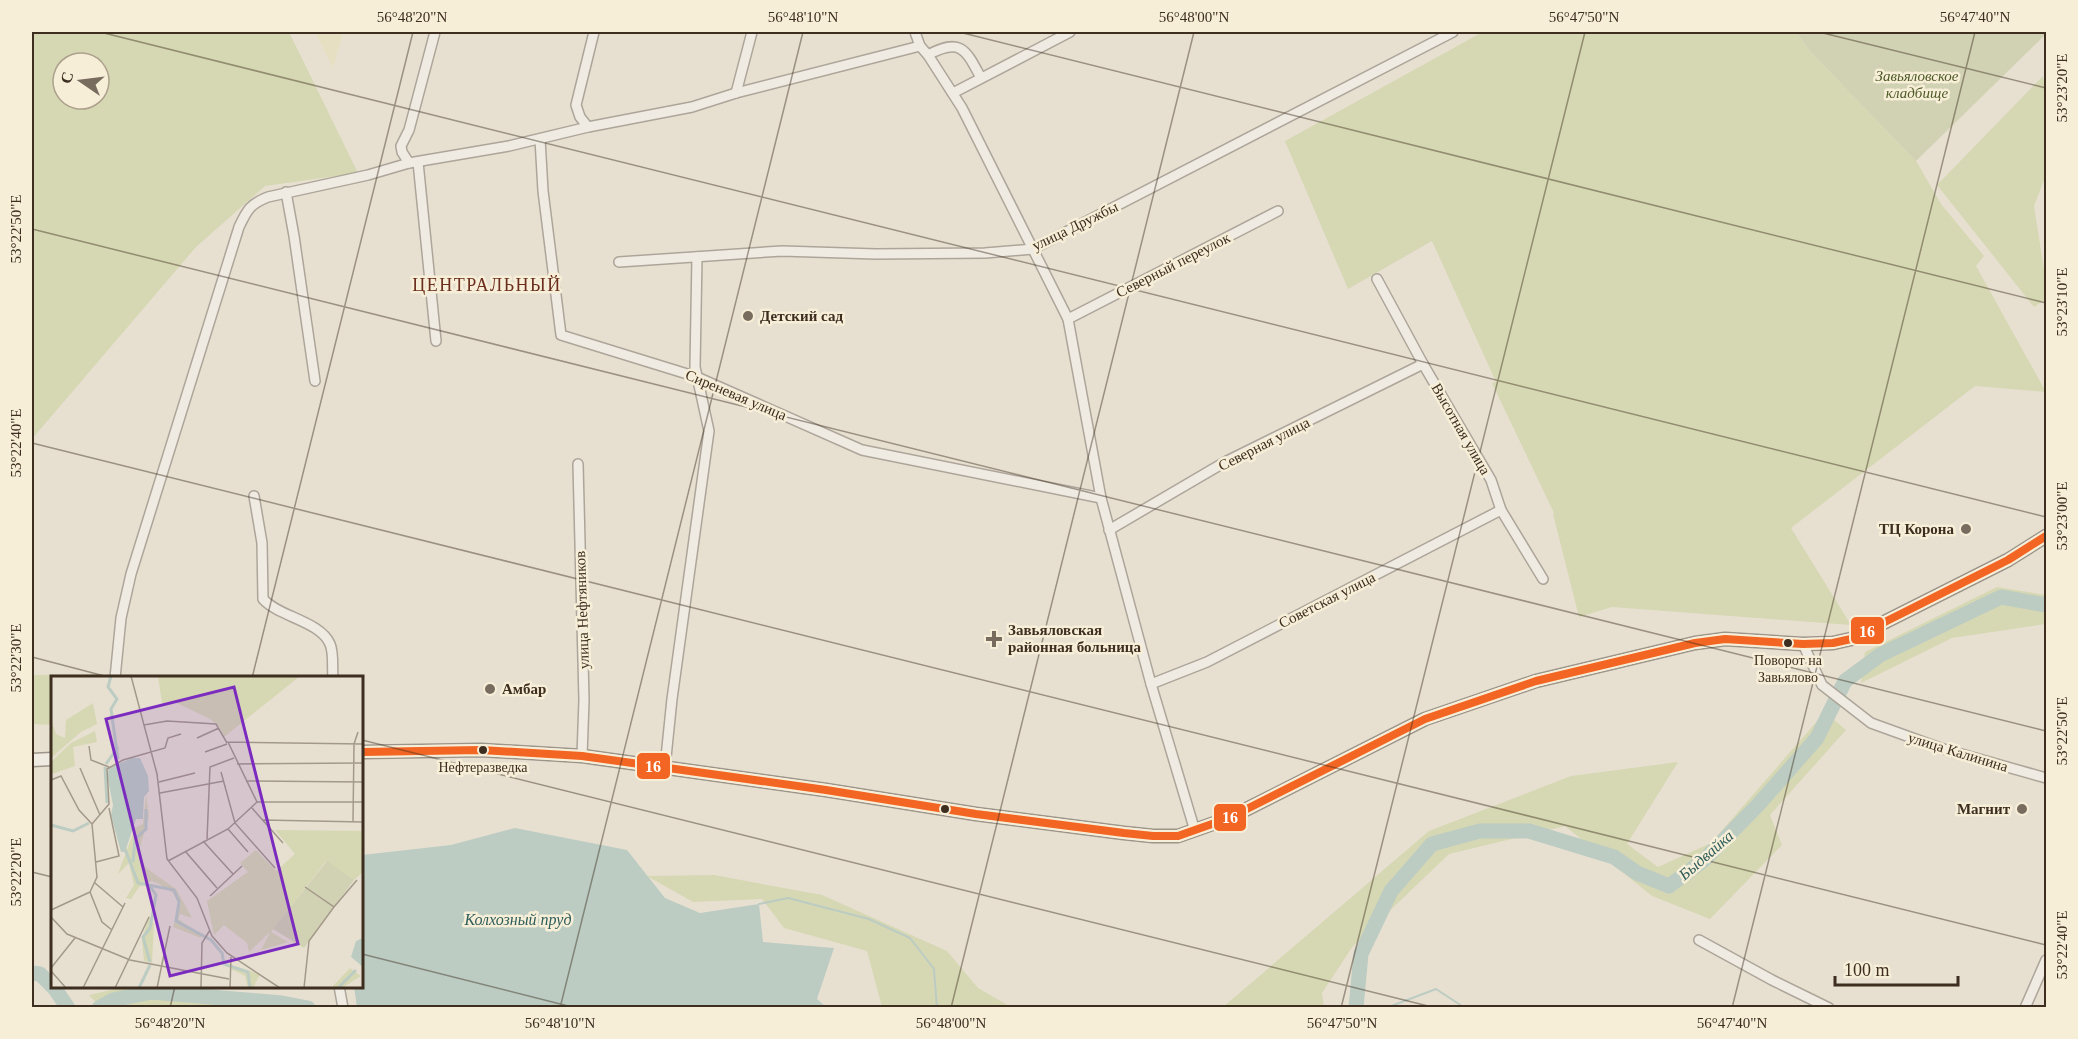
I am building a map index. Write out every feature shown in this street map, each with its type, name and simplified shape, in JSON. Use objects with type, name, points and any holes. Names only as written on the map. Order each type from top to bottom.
[{"type":"main road","points":[[363,752],[481,750],[582,756],[835,791],[976,814],[1124,833],[1171,836],[1195,831],[1229,818],[1425,719],[1536,681],[1695,643],[1725,639],[1803,644],[1833,643],[1851,639],[2008,560],[2046,536]]},
{"type":"main road","points":[[32,760],[51,759]]},
{"type":"street","points":[[435,32],[409,130],[401,146],[402,152],[413,163],[436,341]]},
{"type":"street","points":[[588,127],[580,117],[576,105],[594,32]]},
{"type":"street","points":[[736,93],[752,32]]},
{"type":"street","points":[[915,32],[920,46],[953,93],[1068,319],[1101,498],[1151,684],[1195,831]]},
{"type":"street","points":[[953,93],[1067,32]]},
{"type":"street","name":"улица Дружбы","points":[[619,262],[782,251],[887,254],[985,253],[1033,249],[1453,32]]},
{"type":"street","points":[[115,676],[121,618],[131,574],[239,227],[254,202],[286,192],[413,163],[540,140],[588,127],[693,107],[736,93],[920,46]]},
{"type":"street","points":[[928,55],[945,46],[957,47],[968,54],[981,78]]},
{"type":"street","name":"Сиреневая улица","points":[[540,140],[543,191],[561,335],[697,377],[862,450],[1101,498]]},
{"type":"street","points":[[286,192],[315,381]]},
{"type":"street","name":"Северный переулок","points":[[1068,319],[1278,211]]},
{"type":"street","points":[[665,767],[672,699],[709,431],[695,367],[697,257]]},
{"type":"street","name":"Высотная улица","points":[[1377,279],[1423,364],[1491,480],[1501,510],[1543,579]]},
{"type":"street","name":"Северная улица","points":[[1109,530],[1225,462],[1423,364]]},
{"type":"street","name":"улица Нефтяников","points":[[578,464],[584,700],[582,756]]},
{"type":"street","points":[[254,496],[262,543],[263,599],[274,608],[321,634],[330,644],[333,676]]},
{"type":"street","name":"Советская улица","points":[[1151,684],[1207,662],[1501,510]]},
{"type":"street","name":"улица Калинина","points":[[1803,644],[1822,685],[1870,723],[1940,748],[2046,778]]},
{"type":"street","points":[[1699,940],[1772,980],[1830,1008]]},
{"type":"street","points":[[2025,1008],[2046,960]]},
{"type":"street","points":[[339,988],[343,1008]]},
{"type":"shaded area","points":[[315,32],[343,32],[333,68]]},
{"type":"green space","points":[[32,32],[289,32],[358,173],[265,186],[196,247],[32,439]]},
{"type":"green space","points":[[1478,32],[1796,32],[1809,50],[1916,161],[1941,204],[1984,256],[1976,266],[2046,392],[1975,386],[1791,528],[1851,625],[1612,607],[1579,617],[1554,513],[1492,383],[1496,382],[1432,241],[1348,289],[1285,141],[1479,34]]},
{"type":"green space","name":"Завьяловское кладбище","points":[[1796,32],[2046,32],[2046,34],[1916,161],[1809,50]]},
{"type":"green space","points":[[2043,76],[2046,89],[2046,175],[2034,206],[2046,282],[2046,299],[2034,307],[1937,185]]},
{"type":"green space","points":[[1997,587],[2046,595],[2046,624],[1952,638],[1861,683],[1865,652]]},
{"type":"green space","points":[[101,674],[101,676],[51,676],[51,725],[32,724],[32,675]]},
{"type":"green space","points":[[1825,712],[1846,730],[1770,815],[1782,845],[1710,919],[1652,896],[1565,826],[1449,854],[1353,946],[1322,993],[1324,1007],[1223,1007],[1429,831],[1571,776],[1678,762],[1627,844],[1658,867],[1711,843]]},
{"type":"green space","points":[[714,875],[822,895],[947,951],[978,988],[1011,1007],[882,1007],[867,951],[784,928],[762,899],[693,902],[647,876]]},
{"type":"green space","points":[[120,988],[188,988],[287,999],[288,1007],[100,1007],[89,995]]},
{"type":"water","name":"Колхозный пруд","points":[[515,828],[627,850],[665,898],[700,913],[759,904],[763,942],[834,948],[817,999],[826,1007],[357,1007],[354,988],[363,988],[363,855],[451,845]]},
{"type":"waterway","name":"Быдвайка","points":[[1356,1008],[1361,954],[1391,891],[1432,844],[1480,831],[1529,831],[1614,857],[1637,873],[1669,886],[1704,860],[1758,805],[1817,738],[1845,681],[1880,655],[2001,597],[2046,605]]},
{"type":"waterway","points":[[759,904],[788,898],[869,919],[910,938],[934,969],[937,1008]]},
{"type":"waterway","name":"Быдвайка","points":[[32,973],[40,974],[51,985]]},
{"type":"waterway","name":"Быдвайка","points":[[54,988],[68,1008]]},
{"type":"waterway","points":[[1386,1008],[1436,989],[1465,1008]]},
{"type":"waterway","name":"Быдвайка","points":[[99,1008],[113,1000],[151,992],[282,1003],[308,1008]]},
{"type":"waterway","points":[[236,1000],[241,1008]]},
{"type":"transit line","name":"16","points":[[363,752],[481,750],[582,756],[826,790],[976,814],[1124,833],[1178,836],[1229,818],[1425,719],[1536,681],[1695,643],[1725,639],[1803,644],[1833,643],[1851,639],[2008,560],[2046,536]]},
{"type":"place","name":"Детский сад","points":[[748,316]]},
{"type":"place","name":"ТЦ Корона","points":[[1966,529]]},
{"type":"place","name":"Завьяловская районная больница","points":[[994,639]]},
{"type":"place","name":"Поворот на Завьялово","points":[[1788,643]]},
{"type":"place","name":"Амбар","points":[[490,689]]},
{"type":"place","name":"Нефтеразведка","points":[[483,750]]},
{"type":"place","name":"Магнит","points":[[2022,809]]},
{"type":"district","name":"ЦЕНТРАЛЬНЫЙ","points":[[487,285]]}]
